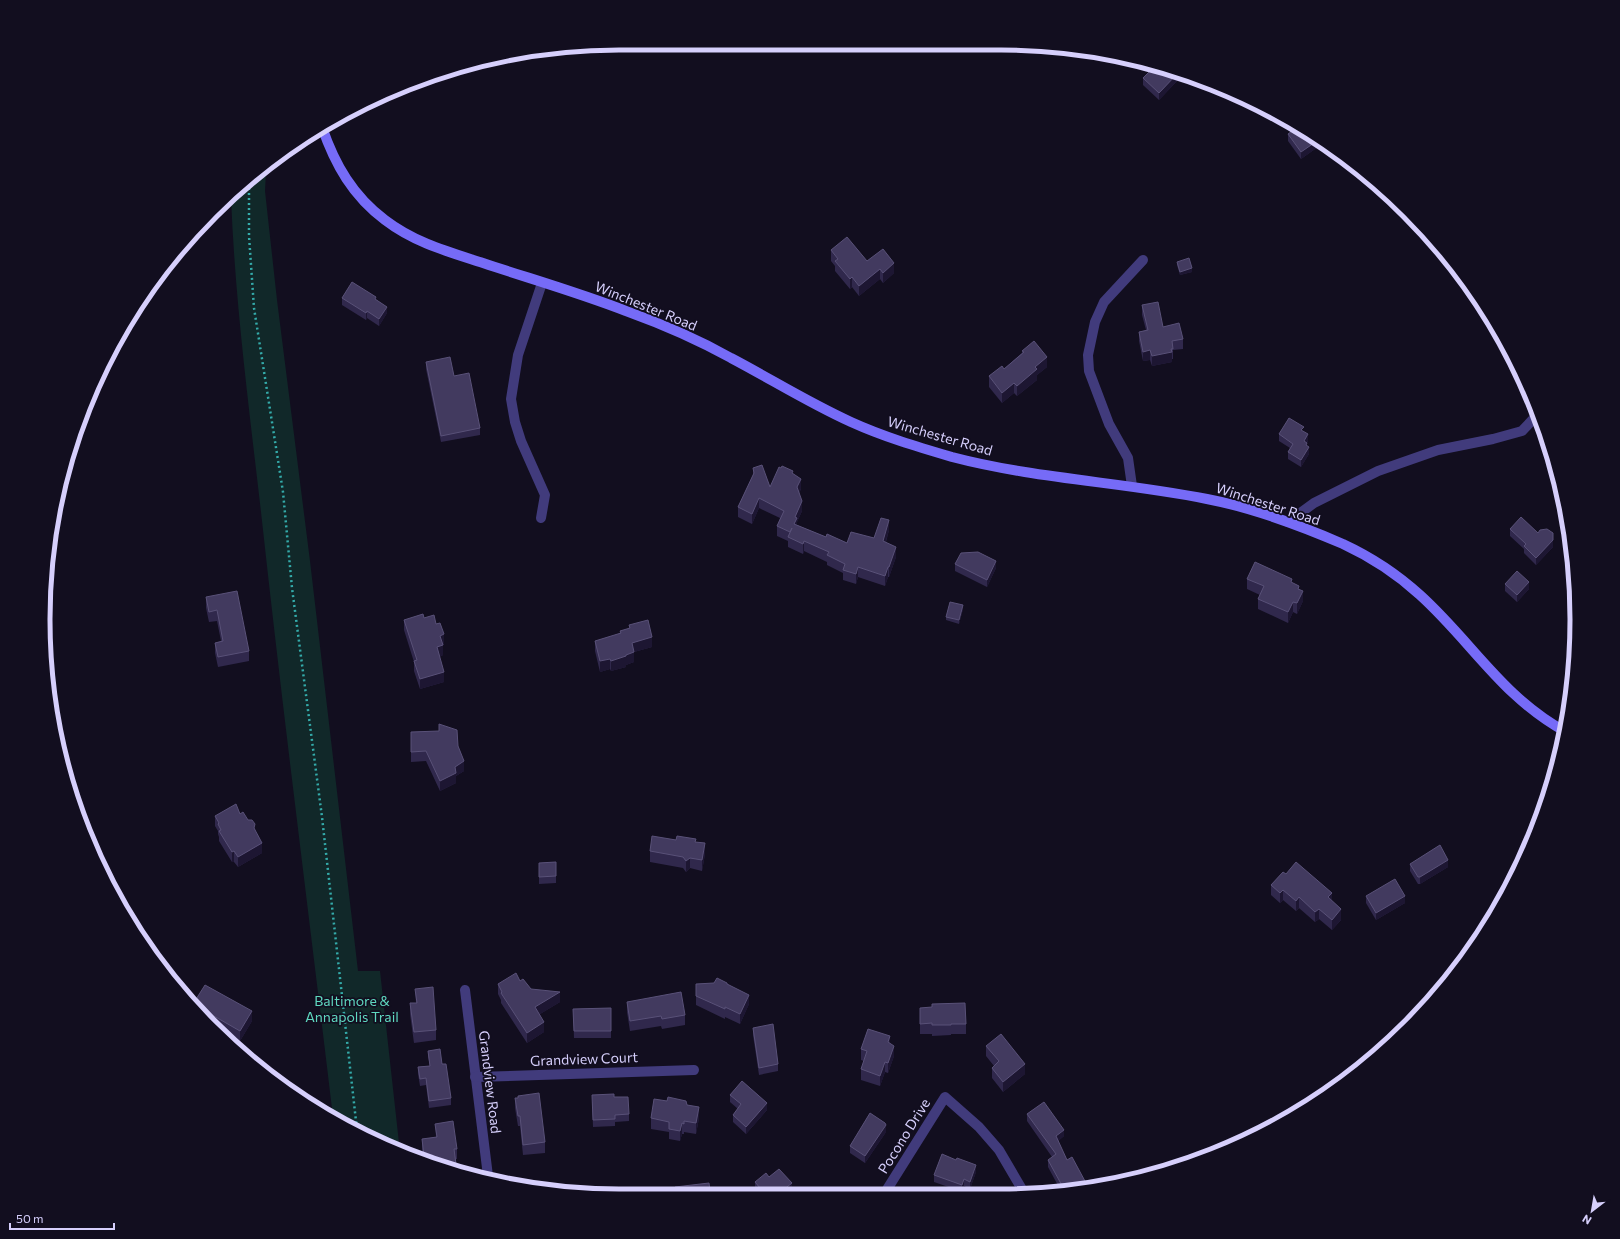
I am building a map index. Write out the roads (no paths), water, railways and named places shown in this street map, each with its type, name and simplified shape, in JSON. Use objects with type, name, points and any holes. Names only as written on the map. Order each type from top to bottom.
[{"type":"street","name":"Winchester Road","points":[[324,133],[335,163],[344,177],[362,198],[386,221],[424,244],[625,310],[675,331],[729,357],[819,407],[883,436],[990,466],[1132,486],[1214,500],[1288,522],[1360,553],[1402,580],[1423,597],[1515,696],[1559,728]]},
{"type":"street","points":[[1132,486],[1128,458],[1109,424],[1089,371],[1088,355],[1095,322],[1104,302],[1143,260]]},
{"type":"street","points":[[541,518],[545,495],[521,441],[515,422],[511,399],[518,355],[542,283]]},
{"type":"street","points":[[1288,522],[1314,502],[1378,471],[1438,450],[1493,439],[1522,431],[1533,419]]},
{"type":"street","name":"Grandview Road","points":[[465,990],[488,1173]]},
{"type":"street","name":"Grandview Court","points":[[475,1077],[694,1070]]},
{"type":"street","name":"Pocono Drive","points":[[887,1189],[945,1097],[979,1127],[999,1150],[1021,1188]]},
{"type":"park label","name":"Baltimore & Annapolis Trail","points":[[352,1010]]}]
